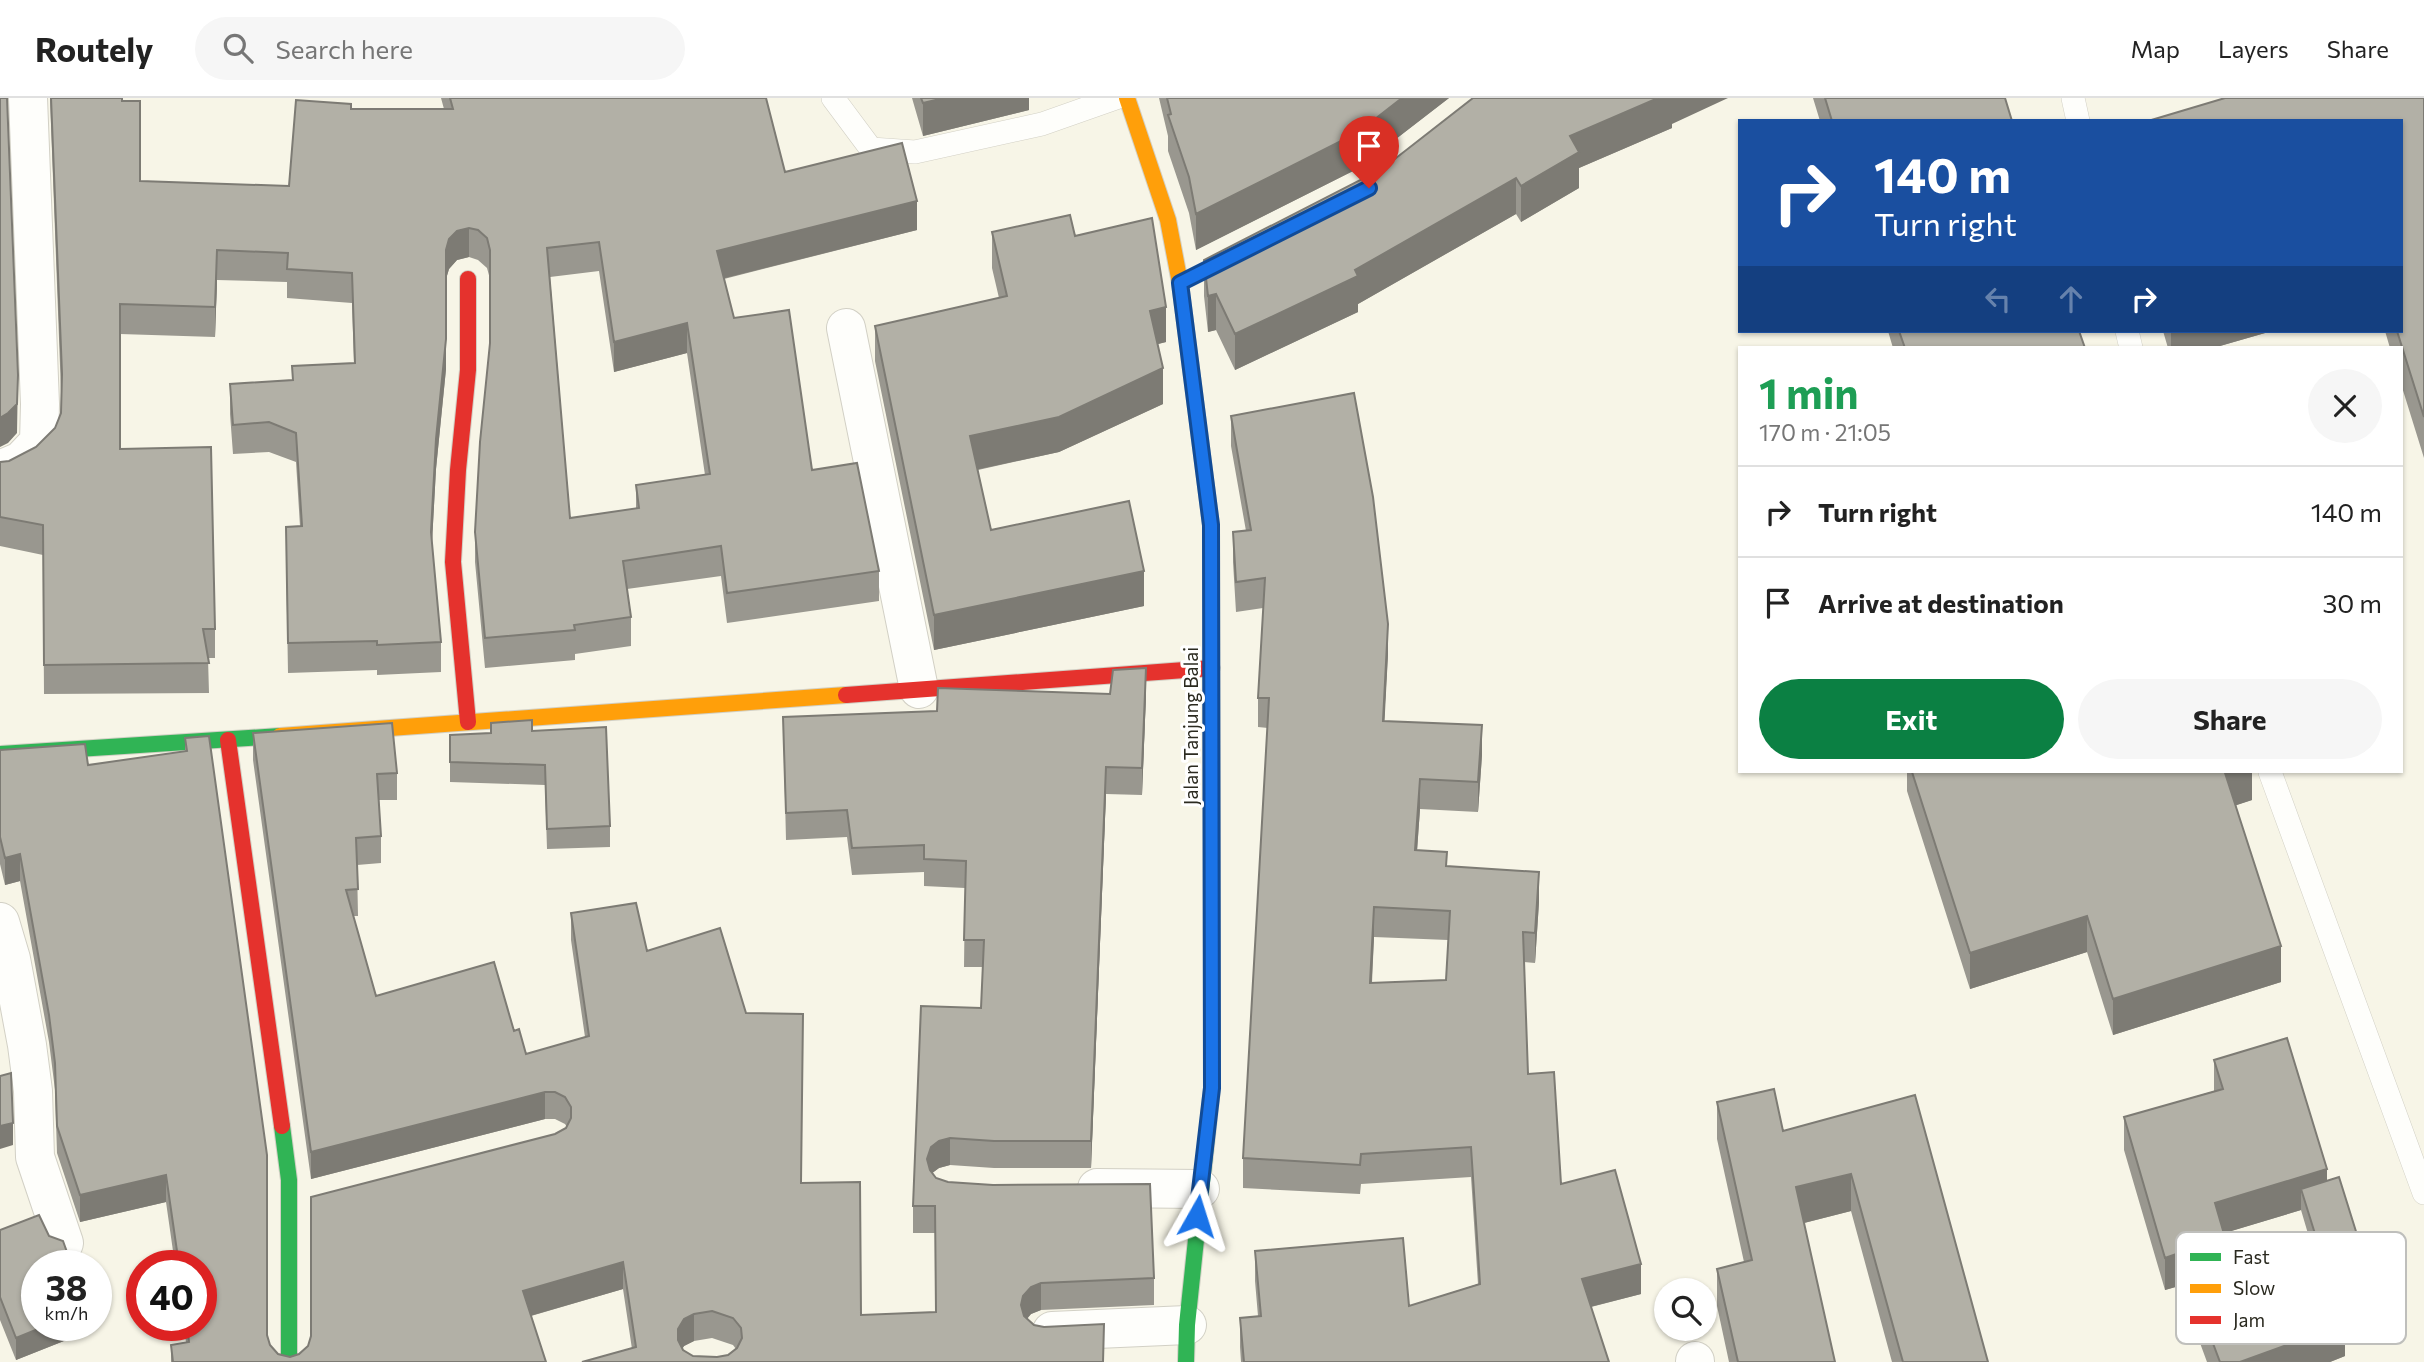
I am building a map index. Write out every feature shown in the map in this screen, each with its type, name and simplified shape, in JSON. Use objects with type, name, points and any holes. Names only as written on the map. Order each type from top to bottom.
[{"type":"street","points":[[0,470],[21,461],[39,442],[40,404],[28,98]]},
{"type":"street","name":"Jalan Tanjung Balai","points":[[1127,98],[1168,220],[1180,283],[1211,525],[1212,1088],[1187,1325],[1186,1362]]},
{"type":"street","points":[[1180,283],[1216,265]]},
{"type":"street","points":[[468,279],[468,370],[458,470],[453,562],[468,722]]},
{"type":"street","points":[[846,328],[919,689]]},
{"type":"street","points":[[0,754],[228,740],[1212,668]]},
{"type":"street","points":[[228,740],[289,1180],[289,1362]]},
{"type":"street","points":[[0,922],[11,959],[27,1045],[33,1091],[35,1157],[64,1243]]},
{"type":"street","points":[[1060,1189],[1200,1189]]},
{"type":"street","points":[[290,1207],[329,1197]]},
{"type":"street","points":[[1043,1332],[1187,1325]]},
{"type":"lane","points":[[833,98],[871,149],[915,152],[1042,124],[1116,98]]},
{"type":"lane","points":[[2073,98],[2078,119]]},
{"type":"lane","points":[[2270,773],[2424,1193]]},
{"type":"building","points":[[0,98],[7,98],[18,375],[17,404],[0,418]]},
{"type":"building","points":[[51,98],[122,98],[122,101],[140,101],[140,181],[289,186],[296,100],[351,104],[351,109],[453,109],[450,98],[766,98],[785,172],[902,143],[917,201],[717,251],[734,318],[789,310],[812,470],[857,463],[879,571],[727,593],[721,546],[623,561],[631,617],[574,625],[575,630],[485,638],[475,532],[480,442],[490,343],[490,250],[487,238],[478,230],[469,228],[457,231],[449,239],[446,250],[446,339],[436,439],[431,532],[441,642],[377,645],[377,641],[288,643],[286,527],[302,526],[296,433],[269,422],[233,425],[230,384],[293,380],[292,366],[355,363],[352,273],[287,269],[288,253],[217,250],[215,307],[120,304],[120,449],[211,447],[215,629],[203,629],[209,663],[44,665],[43,525],[0,517],[0,462],[9,461],[36,447],[55,428],[61,413],[62,374]],"holes":[[[599,242],[614,342],[687,323],[710,474],[636,485],[639,508],[570,518],[547,248]]]},
{"type":"building","points":[[921,98],[944,98],[923,103]]},
{"type":"building","points":[[1167,98],[1402,98],[1357,133],[1196,214],[1189,177],[1168,115],[1171,114]]},
{"type":"building","points":[[1473,98],[1658,98],[1570,136],[1579,152],[1521,186],[1516,178],[1355,270],[1358,276],[1235,334],[1216,294],[1208,296],[1204,260],[1382,169]]},
{"type":"building","points":[[1825,98],[2005,98],[2011,119],[1831,119]]},
{"type":"building","points":[[2225,98],[2424,98],[2424,417],[2398,333],[2403,333],[2403,119],[2155,119]]},
{"type":"building","points":[[1070,215],[1075,236],[1152,218],[1166,307],[1150,311],[1163,368],[1059,417],[970,436],[991,530],[1129,501],[1144,571],[934,615],[875,326],[1007,296],[992,232]]},
{"type":"building","points":[[1900,333],[2080,333],[2084,346],[1904,346]]},
{"type":"building","points":[[1354,393],[1373,497],[1388,624],[1383,721],[1482,725],[1478,782],[1420,779],[1415,850],[1447,852],[1446,866],[1539,872],[1535,933],[1523,932],[1528,1074],[1554,1072],[1561,1184],[1615,1170],[1641,1264],[1582,1279],[1609,1362],[1244,1362],[1240,1318],[1261,1316],[1255,1251],[1403,1238],[1409,1306],[1480,1284],[1471,1147],[1361,1154],[1360,1165],[1243,1158],[1269,698],[1258,698],[1265,578],[1236,582],[1233,532],[1251,530],[1231,416]],"holes":[[[1374,907],[1450,911],[1446,980],[1370,983]]]},
{"type":"building","points":[[1146,668],[1142,768],[1106,767],[1091,1141],[950,1138],[931,1147],[927,1159],[936,1178],[948,1182],[993,1185],[1150,1184],[1154,1278],[1041,1283],[1031,1287],[1023,1296],[1021,1305],[1024,1316],[1034,1325],[1044,1327],[1104,1324],[1103,1362],[582,1362],[636,1347],[623,1262],[523,1291],[546,1362],[173,1362],[171,1345],[189,1341],[217,1341],[217,1250],[177,1250],[166,1175],[80,1195],[57,1126],[55,1063],[49,1015],[20,854],[5,858],[0,837],[0,750],[85,744],[88,765],[187,751],[185,738],[209,736],[267,1155],[267,1335],[270,1345],[278,1354],[290,1357],[299,1354],[308,1346],[311,1336],[311,1197],[555,1134],[566,1128],[571,1118],[571,1107],[565,1097],[555,1092],[545,1092],[311,1152],[253,733],[392,723],[397,773],[377,774],[381,836],[356,838],[358,889],[346,890],[376,996],[494,962],[514,1031],[519,1029],[526,1054],[589,1036],[571,913],[636,903],[647,951],[720,928],[746,1013],[803,1014],[801,1183],[860,1182],[861,1315],[936,1312],[935,1206],[913,1206],[921,1006],[981,1008],[984,940],[964,940],[966,861],[924,859],[924,845],[852,848],[847,810],[786,813],[783,717],[937,711],[938,688],[1110,694],[1113,670]],"holes":[[[712,1311],[733,1318],[741,1328],[742,1338],[737,1348],[728,1355],[693,1356],[683,1350],[678,1340],[678,1329],[684,1319],[694,1314]]]},
{"type":"building","points":[[532,720],[532,731],[606,727],[610,826],[547,829],[545,765],[450,762],[450,735],[491,733],[491,723]]},
{"type":"building","points":[[1912,773],[2225,773],[2281,946],[2113,999],[2087,916],[1970,953]]},
{"type":"building","points":[[2287,1038],[2327,1169],[2215,1203],[2223,1232],[2176,1232],[2176,1254],[2165,1258],[2124,1117],[2223,1089],[2214,1060]]},
{"type":"building","points":[[11,1073],[13,1123],[0,1126],[0,1076]]},
{"type":"building","points":[[1774,1089],[1783,1131],[1915,1095],[1988,1362],[1903,1362],[1851,1174],[1796,1187],[1835,1362],[1738,1362],[1717,1269],[1752,1260],[1717,1102]]},
{"type":"building","points":[[2339,1177],[2356,1232],[2314,1232],[2301,1189]]},
{"type":"building","points":[[39,1215],[49,1236],[63,1241],[66,1250],[21,1250],[21,1336],[16,1338],[0,1297],[0,1230]]},
{"type":"building","points":[[2213,1344],[2290,1344],[2240,1362],[2220,1362]]},
{"type":"traffic: fast","points":[[0,754],[280,736]]},
{"type":"traffic: fast","points":[[1186,1362],[1187,1325],[1212,1088],[1212,961]]},
{"type":"traffic: fast","points":[[282,1126],[289,1180],[289,1362]]},
{"type":"traffic: slow","points":[[1127,98],[1168,220],[1180,283],[1206,486]]},
{"type":"traffic: slow","points":[[280,736],[846,695]]},
{"type":"traffic: jam","points":[[468,279],[468,370],[458,470],[453,562],[468,722]]},
{"type":"traffic: jam","points":[[1206,486],[1211,525],[1212,961]]},
{"type":"traffic: jam","points":[[846,695],[1212,668]]},
{"type":"traffic: jam","points":[[228,740],[282,1126]]},
{"type":"route","points":[[1197,1216],[1212,1088],[1211,525],[1180,283],[1369,188]]}]
